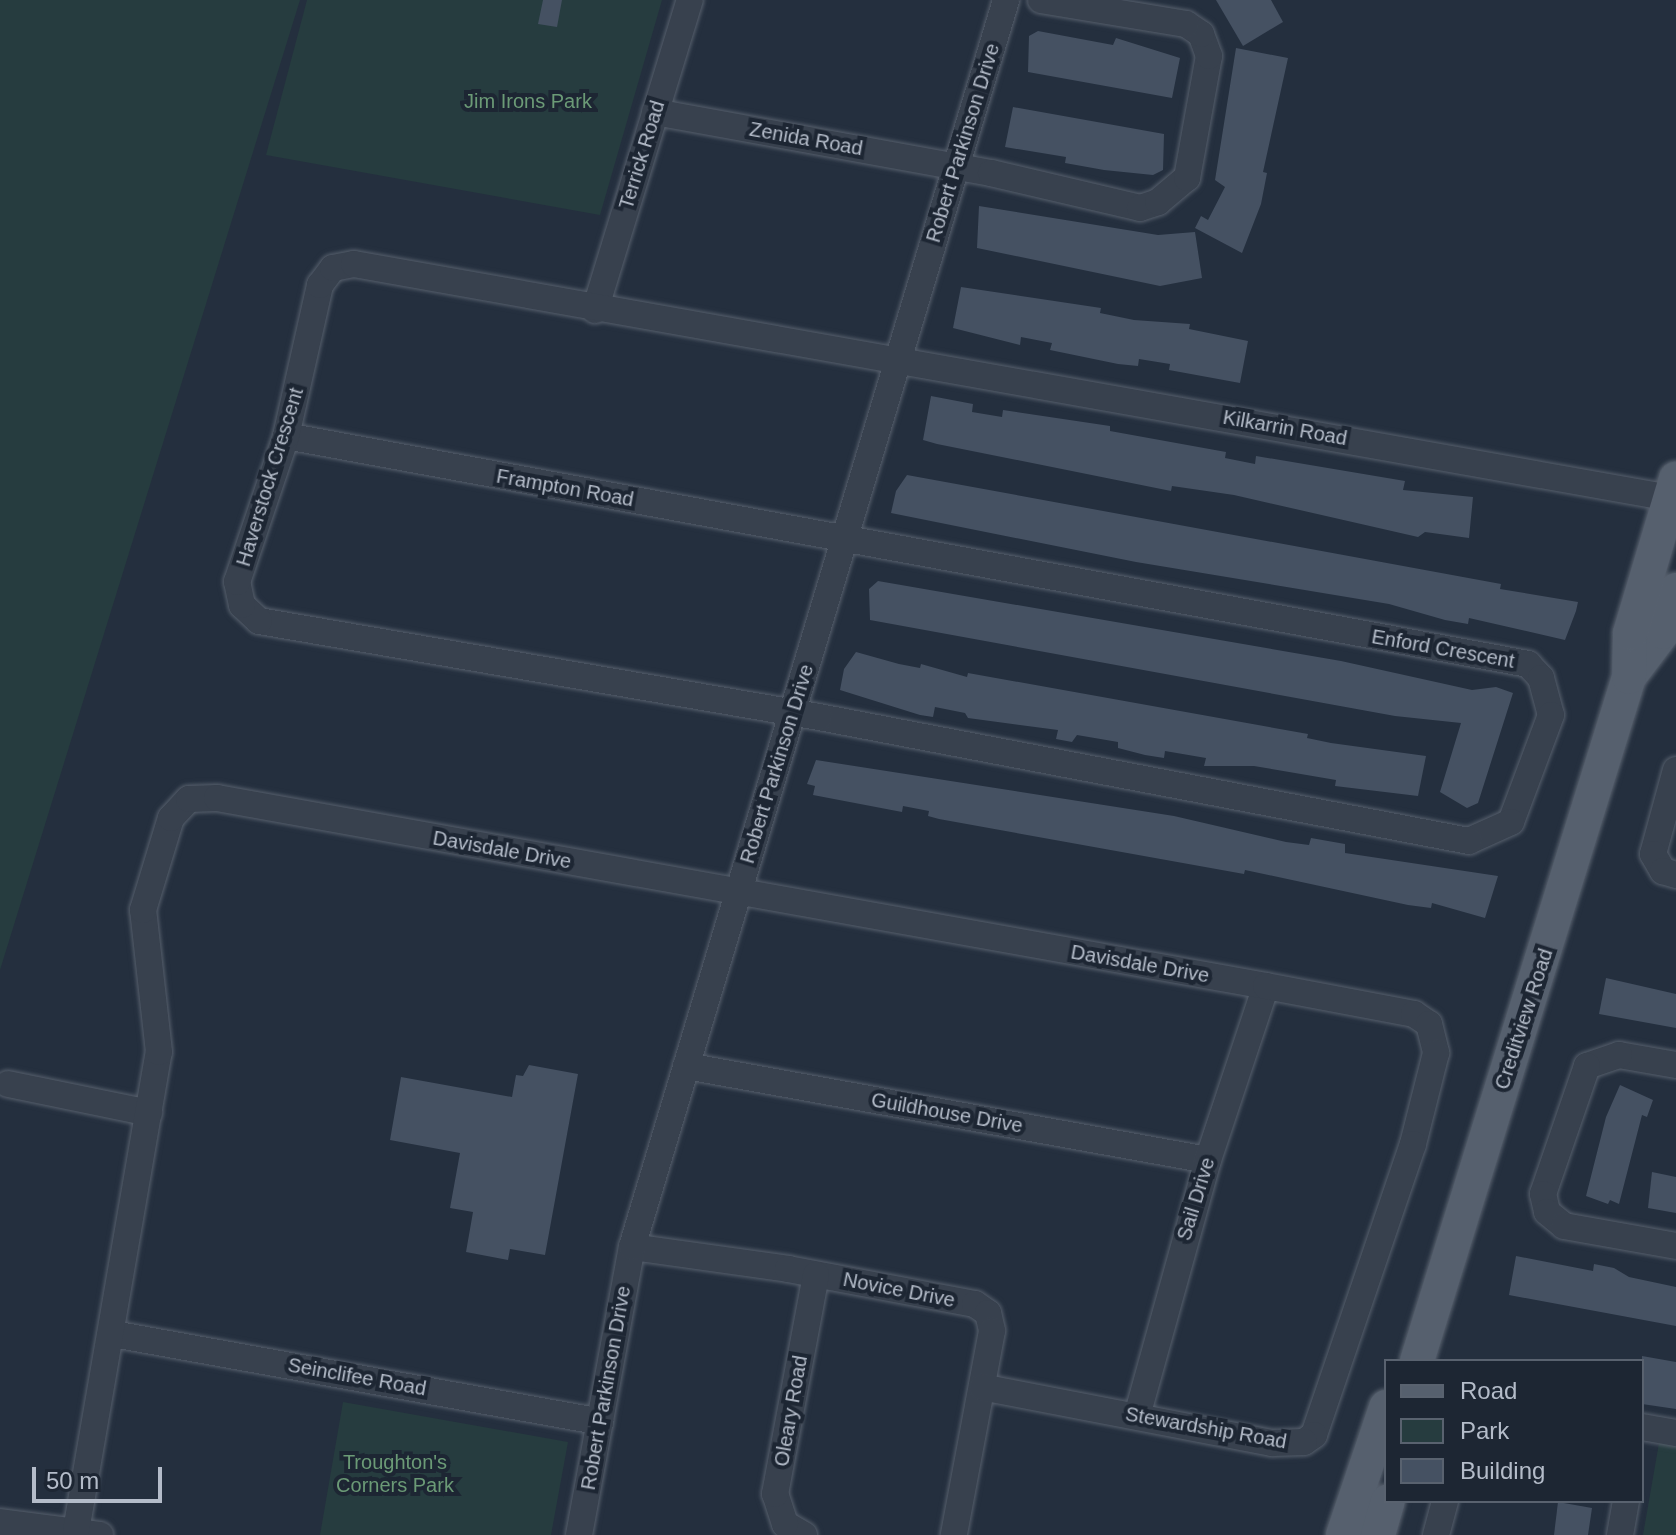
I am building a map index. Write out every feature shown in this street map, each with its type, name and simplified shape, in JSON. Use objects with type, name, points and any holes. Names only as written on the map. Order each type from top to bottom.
[{"type":"main road","name":"Creditview Road","points":[[1418,1359],[1629,677],[1630,633],[1674,492]]},
{"type":"main road","name":"Creditview Road","points":[[1629,677],[1663,632],[1676,590]]},
{"type":"main road","points":[[1343,1535],[1384,1413]]},
{"type":"main road","points":[[1378,1535],[1387,1503]]},
{"type":"street","name":"Terrick Road","points":[[595,310],[690,0]]},
{"type":"street","name":"Robert Parkinson Drive","points":[[579,1535],[632,1247],[1006,0]]},
{"type":"street","name":"Zenida Road","points":[[655,112],[957,166],[1140,208],[1158,202],[1187,178],[1209,56],[1201,34],[1186,24],[1041,0]]},
{"type":"street","name":"Haverstock Crescent","points":[[792,712],[259,621],[242,605],[237,582],[286,436],[320,285],[333,268],[354,264],[595,310],[899,358]]},
{"type":"street","name":"Kilkarrin Road","points":[[899,358],[1674,492]]},
{"type":"street","name":"Frampton Road","points":[[286,436],[845,539]]},
{"type":"street","name":"Enford Crescent","points":[[792,712],[1469,841],[1511,822],[1551,715],[1545,687],[1528,664],[845,539]]},
{"type":"street","points":[[1676,770],[1653,854],[1663,871],[1676,875]]},
{"type":"street","name":"Davisdale Drive","points":[[88,1533],[113,1334],[159,1052],[143,910],[171,818],[189,799],[217,798],[1414,1014],[1429,1024],[1436,1053],[1413,1144]]},
{"type":"street","name":"Sail Drive","points":[[1137,1416],[1208,1160],[1266,986]]},
{"type":"street","points":[[1676,1065],[1619,1055],[1587,1066],[1543,1194],[1547,1212],[1564,1226],[1676,1246]]},
{"type":"street","name":"Guildhouse Drive","points":[[686,1066],[1208,1160]]},
{"type":"street","points":[[8,1084],[149,1113]]},
{"type":"street","name":"Stewardship Road","points":[[982,1387],[1272,1443],[1304,1442],[1314,1435],[1413,1144]]},
{"type":"street","name":"Novice Drive","points":[[632,1247],[816,1275],[975,1304],[988,1313],[992,1331],[954,1535]]},
{"type":"street","name":"Oleary Road","points":[[804,1535],[785,1524],[775,1494],[816,1275]]},
{"type":"street","name":"Seinclifee Road","points":[[113,1334],[600,1422]]},
{"type":"street","points":[[1644,1427],[1676,1433]]},
{"type":"street","points":[[1436,1535],[1444,1503]]},
{"type":"street","points":[[1620,1535],[1626,1503]]},
{"type":"street","points":[[0,1522],[88,1533]]},
{"type":"green space","points":[[0,0],[300,0],[0,970]]},
{"type":"green space","name":"Jim Irons Park","points":[[307,0],[662,0],[600,215],[266,155]]},
{"type":"green space","name":"Troughton's Corners Park","points":[[343,1402],[568,1442],[551,1535],[320,1535]]},
{"type":"green space","points":[[1659,1443],[1676,1443],[1676,1535],[1643,1535]]},
{"type":"building","points":[[543,0],[562,0],[557,27],[538,24]]},
{"type":"building","points":[[1216,0],[1271,0],[1283,22],[1243,46]]},
{"type":"building","points":[[1038,31],[1113,45],[1116,38],[1180,58],[1172,98],[1028,72],[1029,36]]},
{"type":"building","points":[[1236,48],[1288,58],[1263,172],[1267,173],[1261,204],[1242,253],[1195,228],[1201,216],[1208,220],[1225,187],[1215,180]]},
{"type":"building","points":[[1013,107],[1164,134],[1163,170],[1153,175],[1104,170],[1065,163],[1066,157],[1005,147]]},
{"type":"building","points":[[979,206],[1158,235],[1195,232],[1202,278],[1160,286],[977,248]]},
{"type":"building","points":[[961,287],[1101,308],[1100,313],[1134,320],[1190,324],[1189,329],[1248,341],[1240,383],[1169,370],[1170,364],[1139,359],[1138,366],[1118,364],[1050,350],[1052,343],[1021,337],[1020,345],[953,328]]},
{"type":"building","points":[[931,396],[973,404],[972,412],[1002,417],[1003,410],[1110,426],[1110,431],[1226,452],[1225,458],[1255,464],[1256,456],[1405,481],[1403,490],[1473,497],[1469,538],[1425,532],[1418,537],[1234,495],[1172,486],[1171,491],[937,444],[923,440]]},
{"type":"building","points":[[907,475],[1501,584],[1500,589],[1578,602],[1565,640],[1469,618],[1468,624],[1389,604],[1136,562],[891,513],[896,491]]},
{"type":"building","points":[[878,581],[1341,661],[1472,690],[1496,687],[1513,693],[1478,803],[1467,808],[1440,792],[1461,723],[1395,716],[870,620],[869,589]]},
{"type":"building","points":[[856,652],[920,668],[921,664],[967,677],[968,673],[1308,734],[1307,738],[1331,743],[1426,756],[1418,796],[1335,786],[1336,780],[1254,766],[1204,766],[1206,758],[1165,751],[1164,758],[1145,755],[1118,748],[1118,742],[1077,735],[1072,742],[1056,739],[1058,730],[968,718],[965,713],[935,707],[933,717],[920,715],[840,690],[844,669]]},
{"type":"building","points":[[816,760],[1174,816],[1286,842],[1309,845],[1311,838],[1345,844],[1345,853],[1498,876],[1485,918],[1432,903],[1431,908],[1408,905],[1245,870],[1244,874],[939,819],[928,816],[929,811],[903,806],[902,812],[813,795],[815,786],[807,784]]},
{"type":"building","points":[[1606,978],[1676,994],[1676,1028],[1599,1014]]},
{"type":"building","points":[[529,1065],[578,1074],[545,1255],[510,1249],[508,1260],[466,1252],[473,1212],[450,1208],[460,1153],[390,1140],[401,1077],[512,1097],[516,1075],[523,1076]]},
{"type":"building","points":[[1620,1085],[1653,1100],[1647,1117],[1642,1115],[1619,1204],[1610,1200],[1608,1204],[1586,1196],[1606,1117]]},
{"type":"building","points":[[1652,1172],[1676,1177],[1676,1213],[1648,1208]]},
{"type":"building","points":[[1516,1256],[1593,1271],[1594,1264],[1614,1268],[1629,1277],[1676,1287],[1676,1326],[1509,1295]]},
{"type":"building","points":[[1642,1356],[1676,1362],[1676,1409],[1644,1404]]},
{"type":"building","points":[[1558,1503],[1592,1508],[1588,1535],[1554,1535]]}]
